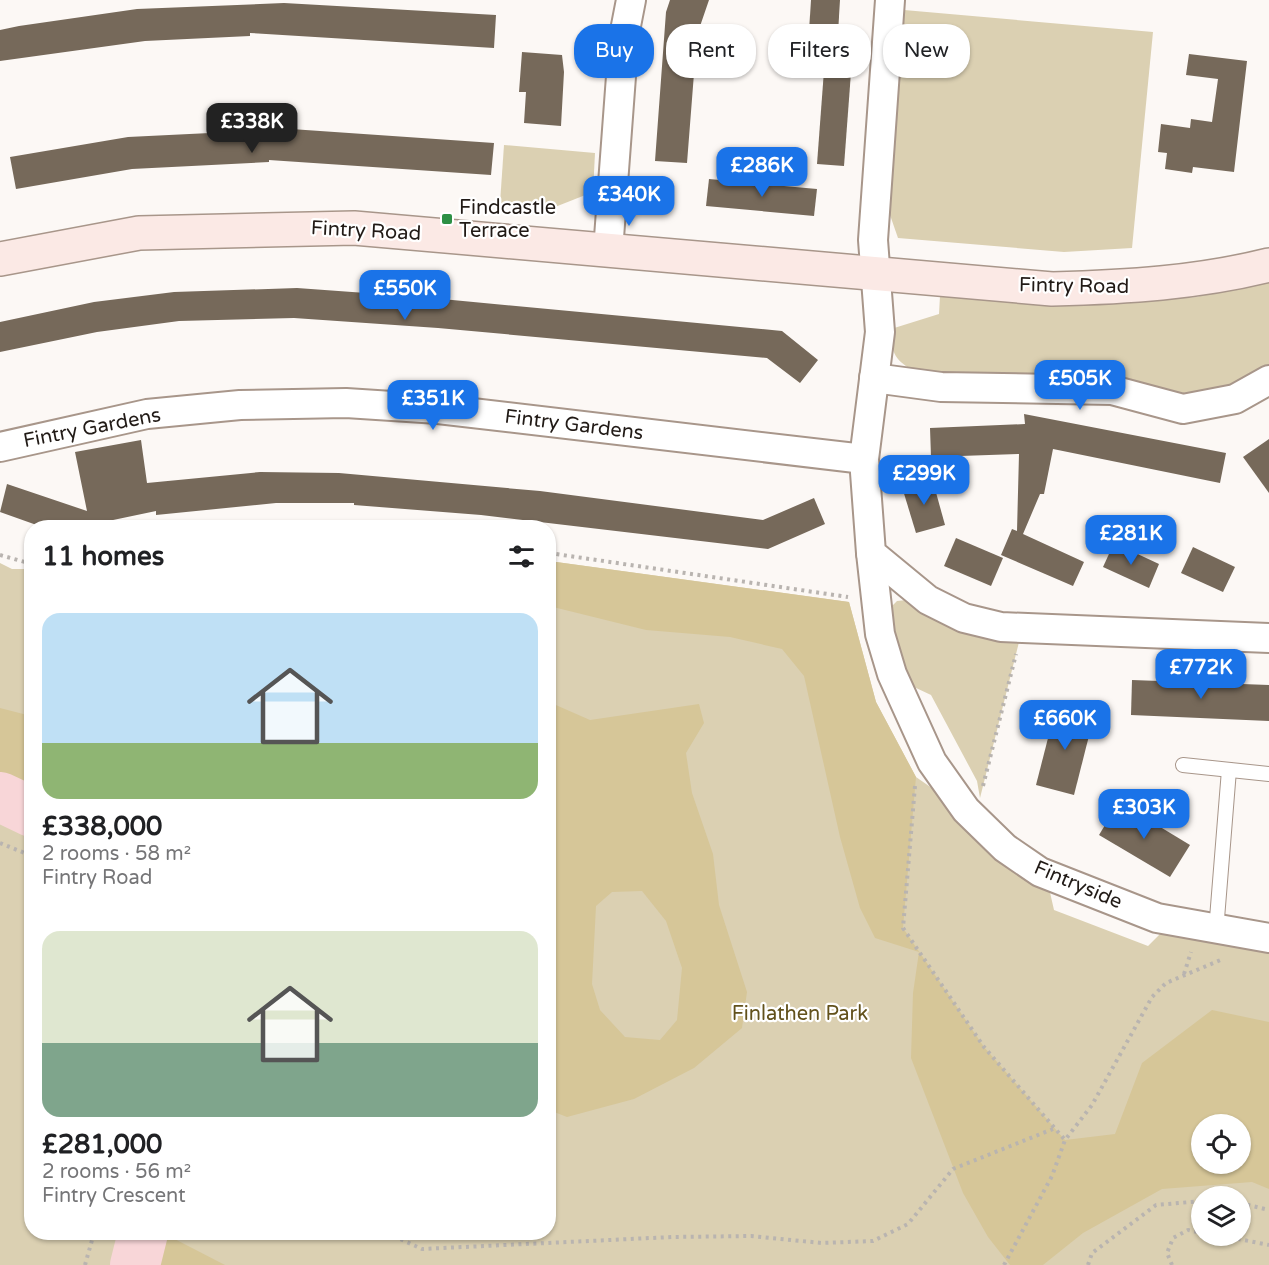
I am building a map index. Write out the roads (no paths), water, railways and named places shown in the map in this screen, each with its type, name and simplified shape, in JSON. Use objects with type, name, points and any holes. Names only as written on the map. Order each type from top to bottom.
[{"type":"street","points":[[608,251],[624,36],[631,0]]},
{"type":"street","points":[[878,273],[873,240],[890,0]]},
{"type":"street","name":"Fintry Road","points":[[0,259],[139,233],[272,228],[354,228],[1053,289],[1139,286],[1220,277],[1269,265]]},
{"type":"street","name":"Fintryside","points":[[878,273],[880,332],[864,459],[875,599],[880,634],[892,674],[932,762],[966,810],[1005,848],[1040,872],[1157,918],[1216,931],[1269,938]]},
{"type":"street","points":[[874,378],[941,387],[1112,390],[1183,409],[1235,399],[1269,380]]},
{"type":"street","name":"Fintry Gardens","points":[[0,447],[147,414],[240,405],[346,403],[438,408],[864,459]]},
{"type":"street","points":[[871,554],[928,600],[964,618],[1001,627],[1269,638]]},
{"type":"lane","points":[[1183,765],[1269,774]]},
{"type":"lane","points":[[1216,931],[1229,770]]},
{"type":"waterway","points":[[0,797],[24,808]]},
{"type":"waterway","points":[[135,1265],[141,1240]]},
{"type":"place","name":"Findcastle Terrace","points":[[447,219]]},
{"type":"park label","name":"Finlathen Park","points":[[800,1014]]}]
